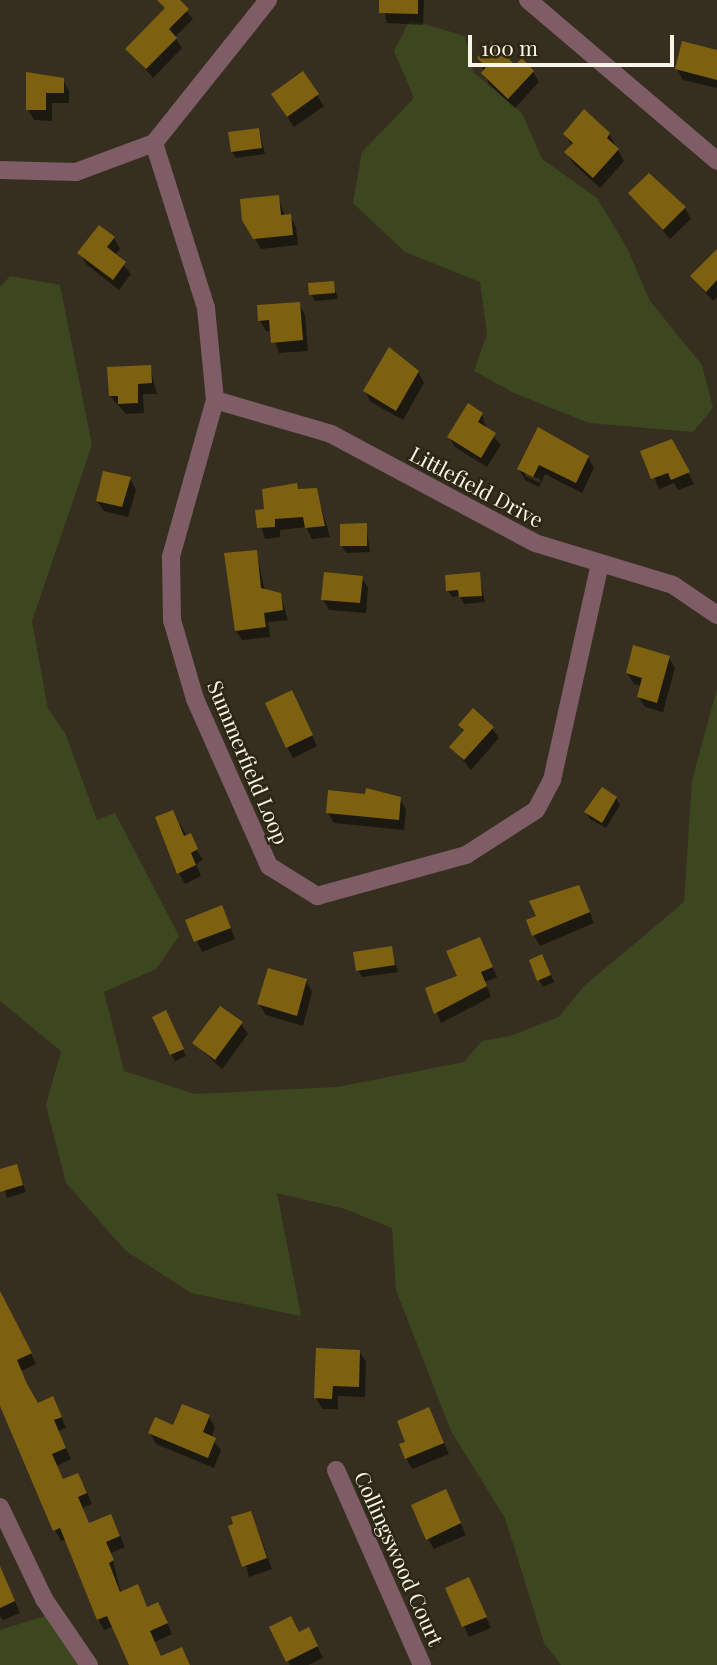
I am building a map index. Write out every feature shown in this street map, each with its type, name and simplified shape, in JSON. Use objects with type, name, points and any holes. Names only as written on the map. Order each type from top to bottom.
[{"type":"street","points":[[0,170],[76,172],[155,143],[268,0]]},
{"type":"street","points":[[528,0],[717,161]]},
{"type":"street","name":"Summerfield Loop","points":[[155,143],[206,308],[215,400],[171,557],[172,620],[195,699],[269,866],[317,896],[466,855],[536,810],[552,780],[600,564]]},
{"type":"street","name":"Littlefield Drive","points":[[215,400],[331,434],[535,543],[673,585],[717,615]]},
{"type":"street","name":"Collingswood Court","points":[[336,1470],[422,1665]]},
{"type":"street","points":[[1,1515],[44,1599],[89,1665]]},
{"type":"green space","points":[[410,20],[465,36],[473,72],[522,113],[542,159],[597,198],[627,248],[650,301],[702,365],[713,408],[693,432],[589,423],[514,393],[474,371],[487,334],[480,282],[405,252],[353,203],[362,152],[414,98],[394,51]]},
{"type":"green space","points":[[10,276],[60,285],[92,445],[32,621],[48,709],[65,733],[97,820],[115,813],[179,936],[156,969],[104,992],[124,1071],[195,1094],[337,1087],[464,1062],[482,1041],[510,1036],[559,1017],[584,986],[684,902],[692,780],[717,689],[717,1665],[561,1665],[544,1643],[505,1518],[451,1431],[396,1290],[392,1228],[345,1209],[277,1193],[301,1316],[191,1293],[126,1251],[66,1183],[46,1105],[61,1051],[0,1001],[0,287]]},
{"type":"green space","points":[[45,1616],[79,1665],[0,1665],[0,1630]]},
{"type":"building","points":[[157,0],[180,0],[189,9],[169,29],[177,38],[146,69],[125,49],[165,8]]},
{"type":"building","points":[[379,0],[418,0],[418,14],[379,13]]},
{"type":"building","points":[[682,41],[717,50],[717,80],[675,69]]},
{"type":"building","points":[[492,42],[515,65],[522,58],[534,71],[508,99],[481,73],[486,67],[477,58]]},
{"type":"building","points":[[303,71],[319,94],[287,117],[271,94]]},
{"type":"building","points":[[26,72],[64,78],[64,93],[46,93],[46,110],[26,110]]},
{"type":"building","points":[[584,109],[610,133],[607,138],[619,149],[593,178],[564,152],[573,143],[563,134]]},
{"type":"building","points":[[259,128],[262,148],[231,152],[228,132]]},
{"type":"building","points":[[649,173],[686,207],[663,230],[628,193]]},
{"type":"building","points":[[279,195],[281,215],[291,214],[293,235],[253,239],[242,220],[240,199]]},
{"type":"building","points":[[99,225],[115,237],[107,247],[126,262],[113,280],[77,253]]},
{"type":"building","points":[[717,249],[717,280],[706,292],[690,276]]},
{"type":"building","points":[[334,281],[335,293],[309,295],[308,283]]},
{"type":"building","points":[[300,302],[303,340],[271,343],[269,320],[258,321],[257,305]]},
{"type":"building","points":[[389,347],[419,371],[396,411],[363,391]]},
{"type":"building","points":[[151,365],[152,383],[138,384],[138,403],[118,404],[118,396],[109,396],[107,367]]},
{"type":"building","points":[[468,403],[483,413],[478,422],[496,433],[481,458],[447,437]]},
{"type":"building","points":[[538,427],[589,456],[576,483],[539,465],[533,477],[517,469]]},
{"type":"building","points":[[672,439],[690,472],[671,480],[668,473],[651,479],[640,451]]},
{"type":"building","points":[[103,471],[131,477],[122,507],[96,501]]},
{"type":"building","points":[[297,483],[298,489],[317,488],[325,526],[305,528],[303,517],[275,519],[275,527],[257,528],[255,510],[264,509],[262,489]]},
{"type":"building","points":[[367,523],[367,546],[340,546],[340,524]]},
{"type":"building","points":[[257,550],[261,588],[281,593],[283,610],[264,613],[266,627],[235,631],[224,553]]},
{"type":"building","points":[[324,572],[363,576],[360,603],[321,600]]},
{"type":"building","points":[[480,572],[482,596],[459,597],[458,590],[446,591],[445,575]]},
{"type":"building","points":[[633,645],[670,656],[657,703],[637,697],[642,678],[626,673]]},
{"type":"building","points":[[292,690],[313,735],[286,748],[265,703]]},
{"type":"building","points":[[473,708],[494,727],[464,760],[449,747],[464,730],[458,725]]},
{"type":"building","points":[[602,787],[617,797],[602,823],[584,812]]},
{"type":"building","points":[[366,788],[401,797],[399,820],[326,813],[328,790],[365,794]]},
{"type":"building","points":[[173,810],[184,836],[191,833],[198,849],[191,853],[196,865],[177,874],[155,817]]},
{"type":"building","points":[[579,885],[590,912],[532,936],[526,920],[536,916],[529,901]]},
{"type":"building","points":[[222,905],[231,928],[194,942],[185,920]]},
{"type":"building","points":[[480,937],[493,967],[481,972],[487,986],[434,1014],[425,988],[457,976],[446,951]]},
{"type":"building","points":[[392,946],[395,965],[356,971],[353,952]]},
{"type":"building","points":[[542,954],[551,975],[537,981],[529,960]]},
{"type":"building","points":[[268,968],[307,979],[297,1016],[257,1004]]},
{"type":"building","points":[[220,1006],[243,1022],[215,1060],[192,1043]]},
{"type":"building","points":[[166,1010],[184,1049],[170,1055],[152,1017]]},
{"type":"building","points":[[17,1164],[23,1185],[0,1192],[0,1169]]},
{"type":"building","points":[[0,1291],[32,1353],[17,1360],[27,1384],[38,1403],[53,1396],[62,1417],[54,1420],[66,1448],[52,1454],[63,1479],[78,1473],[87,1493],[78,1497],[89,1523],[111,1514],[120,1536],[106,1542],[114,1560],[109,1563],[120,1592],[138,1584],[147,1607],[158,1602],[168,1623],[150,1631],[161,1656],[182,1647],[190,1665],[129,1665],[107,1616],[97,1620],[60,1528],[53,1531],[0,1406]]},
{"type":"building","points":[[316,1348],[360,1350],[359,1387],[333,1386],[332,1399],[314,1398]]},
{"type":"building","points":[[182,1404],[210,1415],[203,1432],[216,1438],[208,1458],[148,1433],[155,1417],[173,1425]]},
{"type":"building","points":[[429,1407],[444,1443],[405,1459],[399,1444],[405,1442],[397,1421]]},
{"type":"building","points":[[446,1489],[461,1523],[426,1540],[411,1505]]},
{"type":"building","points":[[251,1511],[267,1558],[242,1567],[228,1526],[233,1524],[231,1517]]},
{"type":"building","points":[[0,1566],[15,1601],[0,1608]]},
{"type":"building","points":[[469,1577],[487,1617],[462,1627],[445,1588]]},
{"type":"building","points":[[291,1616],[299,1632],[309,1627],[318,1646],[286,1662],[269,1627]]}]
